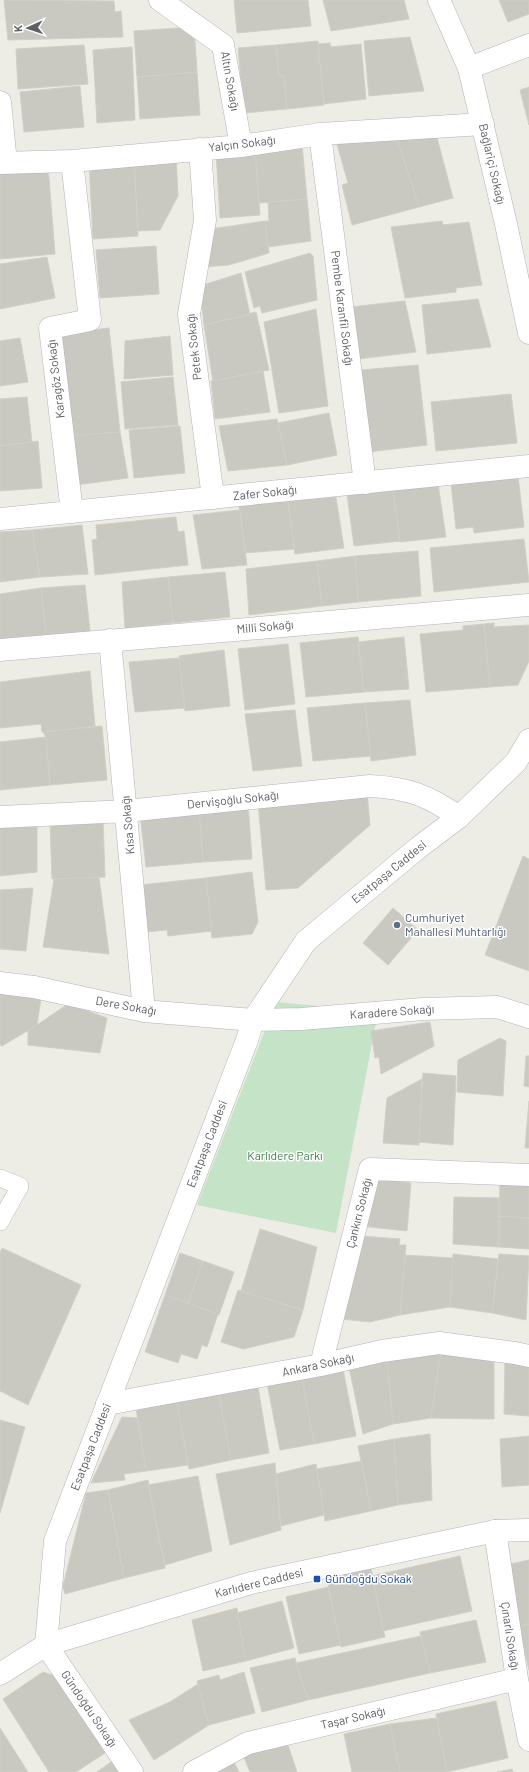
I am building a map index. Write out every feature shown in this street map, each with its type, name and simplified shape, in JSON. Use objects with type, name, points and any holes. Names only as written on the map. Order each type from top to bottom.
[{"type":"street","name":"Altın Sokağı","points":[[160,0],[223,45],[241,146]]},
{"type":"street","name":"Bağlariçi Sokağı","points":[[439,0],[469,68],[506,224],[529,333]]},
{"type":"street","points":[[469,68],[529,45]]},
{"type":"street","points":[[0,102],[3,163]]},
{"type":"street","name":"Yalçın Sokağı","points":[[3,163],[72,161],[241,146],[320,134],[483,124]]},
{"type":"street","name":"Pembe Karanfil Sokağı","points":[[320,134],[365,483]]},
{"type":"street","name":"Petek Sokağı","points":[[200,149],[205,220],[189,314],[213,498]]},
{"type":"street","name":"Karagöz Sokağı","points":[[72,161],[90,320],[50,328],[72,512]]},
{"type":"street","name":"Zafer Sokağı","points":[[0,519],[529,466]]},
{"type":"street","name":"Milli Sokağı","points":[[0,650],[529,605]]},
{"type":"street","name":"Kısa Sokağı","points":[[110,640],[144,1011]]},
{"type":"street","name":"Esatpaşa Caddesi","points":[[46,1645],[55,1542],[244,1048],[253,1020],[306,941],[418,848],[460,817],[516,762],[529,740]]},
{"type":"street","name":"Dervişoğlu Sokağı","points":[[0,817],[126,811],[370,786],[395,787],[418,793],[438,802],[460,817]]},
{"type":"street","name":"Dere Sokağı","points":[[0,983],[34,987],[144,1011],[253,1020]]},
{"type":"street","name":"Karadere Sokağı","points":[[253,1020],[301,1019],[423,1009],[497,1007],[529,1017]]},
{"type":"street","name":"Çankırı Sokağı","points":[[321,1365],[370,1169],[529,1176]]},
{"type":"street","name":"Ankara Sokağı","points":[[107,1404],[321,1365],[382,1351],[440,1343],[529,1356]]},
{"type":"street","name":"Karlıdere Caddesi","points":[[0,1674],[46,1645],[251,1583],[494,1531],[529,1530]]},
{"type":"street","name":"Çınarlı Sokağı","points":[[494,1531],[517,1679],[529,1740]]},
{"type":"street","name":"Gündoğdu Sokağı","points":[[46,1645],[132,1772]]},
{"type":"street","name":"Taşar Sokağı","points":[[194,1772],[248,1743],[517,1679]]},
{"type":"lane","points":[[0,1178],[20,1186],[0,1222]]},
{"type":"green space","name":"Karlıdere Parkı","points":[[276,1002],[378,1012],[336,1233],[197,1205]]},
{"type":"building","points":[[4,0],[114,1],[115,12],[121,11],[123,37],[8,40]]},
{"type":"building","points":[[234,0],[308,0],[311,26],[237,33]]},
{"type":"building","points":[[323,0],[404,0],[409,19],[331,31]]},
{"type":"building","points":[[499,0],[529,0],[529,14],[508,22]]},
{"type":"building","points":[[194,27],[197,72],[137,77],[134,31]]},
{"type":"building","points":[[410,37],[424,91],[369,96],[364,41]]},
{"type":"building","points":[[318,41],[324,105],[287,109],[284,76],[279,76],[276,45]]},
{"type":"building","points":[[330,43],[331,47],[361,44],[366,99],[324,104],[318,44]]},
{"type":"building","points":[[84,45],[88,84],[18,89],[16,49]]},
{"type":"building","points":[[276,45],[279,76],[284,76],[287,109],[244,113],[238,48]]},
{"type":"building","points":[[132,47],[135,120],[97,123],[93,50]]},
{"type":"building","points":[[197,72],[200,115],[140,119],[137,77]]},
{"type":"building","points":[[80,86],[84,127],[24,132],[20,92]]},
{"type":"building","points":[[529,87],[529,125],[520,90]]},
{"type":"building","points":[[436,134],[453,198],[419,207],[397,139],[410,135],[412,140]]},
{"type":"building","points":[[365,137],[397,139],[419,207],[352,225],[342,185],[348,183],[337,144]]},
{"type":"building","points":[[302,145],[307,199],[259,203],[255,150]]},
{"type":"building","points":[[255,150],[260,215],[220,218],[216,152]]},
{"type":"building","points":[[176,155],[178,196],[160,230],[138,231],[134,158]]},
{"type":"building","points":[[134,160],[138,236],[93,239],[89,162]]},
{"type":"building","points":[[48,166],[55,254],[0,259],[0,170]]},
{"type":"building","points":[[307,199],[311,241],[268,247],[265,221],[269,221],[268,202]]},
{"type":"building","points":[[265,221],[269,253],[229,265],[203,267],[211,229]]},
{"type":"building","points":[[442,221],[443,225],[469,222],[482,285],[456,288],[456,292],[405,298],[391,227]]},
{"type":"building","points":[[156,246],[159,294],[100,298],[96,250]]},
{"type":"building","points":[[310,253],[313,256],[317,300],[262,313],[260,306],[254,308],[245,272]]},
{"type":"building","points":[[47,257],[55,298],[0,309],[0,264]]},
{"type":"building","points":[[241,273],[250,315],[204,325],[200,286]]},
{"type":"building","points":[[478,299],[491,347],[427,354],[422,305]]},
{"type":"building","points":[[405,301],[416,352],[358,359],[350,307]]},
{"type":"building","points":[[316,309],[328,406],[279,413],[264,322]]},
{"type":"building","points":[[256,312],[269,370],[213,381],[204,325]]},
{"type":"building","points":[[109,328],[120,432],[71,436],[61,334]]},
{"type":"building","points":[[170,336],[173,375],[124,379],[125,341]]},
{"type":"building","points":[[20,338],[28,382],[0,386],[0,341]]},
{"type":"building","points":[[418,365],[427,445],[368,452],[360,370]]},
{"type":"building","points":[[263,371],[270,412],[215,419],[211,381]]},
{"type":"building","points":[[173,377],[178,425],[125,429],[121,382]]},
{"type":"building","points":[[511,394],[517,443],[436,451],[431,402]]},
{"type":"building","points":[[27,397],[32,442],[0,446],[0,399]]},
{"type":"building","points":[[329,413],[337,455],[287,465],[278,423]]},
{"type":"building","points":[[277,419],[287,465],[228,471],[219,426]]},
{"type":"building","points":[[180,426],[185,473],[134,478],[129,430]]},
{"type":"building","points":[[120,432],[128,478],[76,485],[71,436]]},
{"type":"building","points":[[38,441],[42,488],[0,491],[0,446]]},
{"type":"building","points":[[518,476],[524,527],[474,533],[473,527],[456,529],[451,483]]},
{"type":"building","points":[[438,484],[446,537],[400,542],[393,490]]},
{"type":"building","points":[[393,490],[400,541],[354,546],[347,494]]},
{"type":"building","points":[[336,497],[344,548],[295,554],[288,501]]},
{"type":"building","points":[[288,501],[295,549],[245,553],[239,505]]},
{"type":"building","points":[[240,510],[247,565],[202,569],[193,515]]},
{"type":"building","points":[[176,517],[178,532],[184,531],[188,565],[95,575],[92,540],[97,539],[96,525]]},
{"type":"building","points":[[82,525],[88,574],[40,577],[32,530]]},
{"type":"building","points":[[32,530],[40,577],[0,582],[0,532]]},
{"type":"building","points":[[524,539],[529,582],[434,592],[430,548]]},
{"type":"building","points":[[418,551],[421,596],[358,602],[355,556]]},
{"type":"building","points":[[355,556],[358,602],[322,606],[317,561]]},
{"type":"building","points":[[317,561],[322,606],[249,615],[246,569]]},
{"type":"building","points":[[225,572],[230,617],[173,623],[168,577]]},
{"type":"building","points":[[168,577],[173,623],[125,628],[122,582]]},
{"type":"building","points":[[85,585],[90,631],[46,635],[41,588]]},
{"type":"building","points":[[41,588],[46,635],[0,642],[0,594]]},
{"type":"building","points":[[494,623],[494,627],[529,625],[529,661],[518,685],[490,687],[484,624]]},
{"type":"building","points":[[484,624],[490,687],[426,692],[420,634],[463,630],[463,626]]},
{"type":"building","points":[[358,637],[364,692],[306,697],[300,643]]},
{"type":"building","points":[[404,637],[409,689],[364,692],[358,642]]},
{"type":"building","points":[[288,644],[295,704],[245,710],[238,649]]},
{"type":"building","points":[[224,650],[230,706],[185,711],[179,656]]},
{"type":"building","points":[[179,658],[185,708],[135,712],[129,662]]},
{"type":"building","points":[[90,671],[95,726],[42,732],[41,724],[0,728],[0,682]]},
{"type":"building","points":[[410,700],[416,755],[371,761],[365,703]]},
{"type":"building","points":[[365,703],[371,756],[313,761],[307,708]]},
{"type":"building","points":[[295,710],[302,766],[253,771],[245,714]]},
{"type":"building","points":[[102,726],[107,780],[50,785],[46,737],[43,732]]},
{"type":"building","points":[[46,737],[50,785],[0,790],[0,742]]},
{"type":"building","points":[[367,792],[370,825],[298,888],[266,890],[258,803]]},
{"type":"building","points":[[248,803],[252,859],[203,862],[199,808]]},
{"type":"building","points":[[199,808],[203,862],[146,867],[140,814]]},
{"type":"building","points":[[103,820],[105,877],[52,879],[50,822]]},
{"type":"building","points":[[37,823],[37,872],[0,876],[0,826]]},
{"type":"building","points":[[523,856],[529,859],[529,971],[485,955]]},
{"type":"building","points":[[252,872],[258,922],[252,934],[212,938],[206,878]]},
{"type":"building","points":[[99,877],[109,954],[43,947],[54,879]]},
{"type":"building","points":[[206,878],[212,931],[168,936],[167,930],[145,932],[140,885]]},
{"type":"building","points":[[33,888],[26,951],[0,949],[0,890]]},
{"type":"building","points":[[393,908],[418,930],[388,965],[363,943]]},
{"type":"building","points":[[0,992],[41,998],[37,1025],[2,1046],[0,1045]]},
{"type":"building","points":[[68,1004],[107,1018],[100,1053],[28,1045],[28,1031]]},
{"type":"building","points":[[430,1022],[434,1046],[381,1074],[379,1057],[375,1058],[371,1031]]},
{"type":"building","points":[[500,1038],[506,1041],[503,1096],[457,1092],[458,1060]]},
{"type":"building","points":[[526,1056],[529,1056],[529,1087],[524,1086]]},
{"type":"building","points":[[423,1073],[456,1076],[453,1145],[419,1142]]},
{"type":"building","points":[[422,1079],[419,1145],[383,1143],[387,1098]]},
{"type":"building","points":[[529,1101],[529,1148],[525,1148]]},
{"type":"building","points":[[370,1178],[411,1183],[407,1231],[361,1226]]},
{"type":"building","points":[[500,1183],[529,1185],[529,1218],[499,1216]]},
{"type":"building","points":[[454,1197],[499,1198],[499,1247],[453,1244]]},
{"type":"building","points":[[499,1216],[529,1218],[529,1249],[499,1247]]},
{"type":"building","points":[[260,1229],[317,1247],[303,1310],[241,1291]]},
{"type":"building","points":[[361,1236],[400,1239],[399,1245],[406,1245],[400,1315],[370,1322],[341,1319]]},
{"type":"building","points":[[2,1248],[81,1285],[28,1405],[0,1391],[0,1253]]},
{"type":"building","points":[[180,1253],[203,1261],[188,1303],[165,1295]]},
{"type":"building","points":[[453,1254],[498,1259],[492,1313],[450,1307]]},
{"type":"building","points":[[499,1254],[529,1256],[526,1320],[492,1313]]},
{"type":"building","points":[[405,1255],[453,1258],[450,1307],[400,1315]]},
{"type":"building","points":[[203,1261],[234,1272],[219,1315],[188,1303]]},
{"type":"building","points":[[238,1290],[303,1310],[294,1337],[243,1349],[221,1342]]},
{"type":"building","points":[[165,1295],[218,1314],[207,1347],[202,1345],[197,1359],[181,1354],[178,1363],[145,1352]]},
{"type":"building","points":[[441,1351],[431,1418],[393,1424],[387,1360]]},
{"type":"building","points":[[441,1351],[494,1355],[494,1419],[431,1418]]},
{"type":"building","points":[[505,1359],[529,1365],[529,1416],[504,1414]]},
{"type":"building","points":[[387,1360],[393,1424],[363,1434],[349,1367]]},
{"type":"building","points":[[343,1369],[356,1436],[314,1444],[302,1377]]},
{"type":"building","points":[[302,1377],[314,1444],[280,1450],[267,1383]]},
{"type":"building","points":[[257,1381],[269,1453],[231,1460],[218,1389]]},
{"type":"building","points":[[219,1394],[231,1460],[189,1469],[177,1402]]},
{"type":"building","points":[[177,1402],[188,1465],[146,1471],[136,1408]]},
{"type":"building","points":[[122,1417],[138,1418],[146,1471],[124,1474],[125,1480],[91,1483]]},
{"type":"building","points":[[0,1420],[25,1427],[0,1513]]},
{"type":"building","points":[[430,1434],[432,1500],[398,1505],[394,1439]]},
{"type":"building","points":[[529,1436],[529,1485],[502,1487],[500,1439]]},
{"type":"building","points":[[394,1439],[398,1505],[371,1511],[358,1446]]},
{"type":"building","points":[[362,1461],[371,1511],[325,1521],[317,1469]]},
{"type":"building","points":[[275,1463],[281,1530],[230,1545],[216,1474]]},
{"type":"building","points":[[316,1464],[324,1515],[281,1526],[276,1474]]},
{"type":"building","points":[[198,1476],[212,1551],[165,1565],[148,1485]]},
{"type":"building","points":[[148,1480],[165,1568],[124,1578],[108,1490]]},
{"type":"building","points":[[108,1490],[124,1578],[65,1594],[63,1586],[86,1493]]},
{"type":"building","points":[[460,1556],[472,1611],[383,1631],[372,1576]]},
{"type":"building","points":[[369,1559],[385,1637],[341,1647],[325,1569]]},
{"type":"building","points":[[529,1560],[529,1624],[519,1626],[506,1565]]},
{"type":"building","points":[[328,1587],[341,1645],[299,1654],[286,1597]]},
{"type":"building","points":[[282,1601],[294,1648],[246,1661],[237,1613]]},
{"type":"building","points":[[237,1608],[246,1661],[203,1671],[192,1620]]},
{"type":"building","points":[[476,1620],[486,1662],[430,1673],[420,1632]]},
{"type":"building","points":[[529,1624],[529,1670],[519,1626]]},
{"type":"building","points":[[421,1636],[430,1673],[308,1700],[296,1663]]},
{"type":"building","points":[[295,1658],[308,1700],[262,1712],[250,1668]]},
{"type":"building","points":[[43,1672],[55,1676],[105,1753],[76,1772],[49,1772],[3,1699]]},
{"type":"building","points":[[244,1672],[255,1713],[209,1725],[197,1681],[219,1675],[220,1680]]},
{"type":"building","points":[[198,1684],[209,1725],[154,1760],[129,1720],[170,1702]]},
{"type":"building","points":[[496,1701],[508,1758],[447,1772],[436,1714]]},
{"type":"building","points":[[437,1718],[447,1772],[400,1772],[390,1724]]},
{"type":"building","points":[[390,1724],[400,1772],[352,1772],[344,1734]]},
{"type":"building","points":[[0,1728],[28,1772],[0,1772]]},
{"type":"building","points":[[288,1745],[297,1772],[250,1772],[243,1755]]},
{"type":"building","points":[[115,1759],[123,1772],[97,1772]]},
{"type":"building","points":[[234,1762],[239,1772],[214,1772]]},
{"type":"building","points":[[512,1769],[513,1772],[497,1772]]},
{"type":"place","name":"Cumhuriyet Mahallesi Muhtarlığı","points":[[397,925]]},
{"type":"place","name":"Gündoğdu Sokak","points":[[317,1579]]}]
